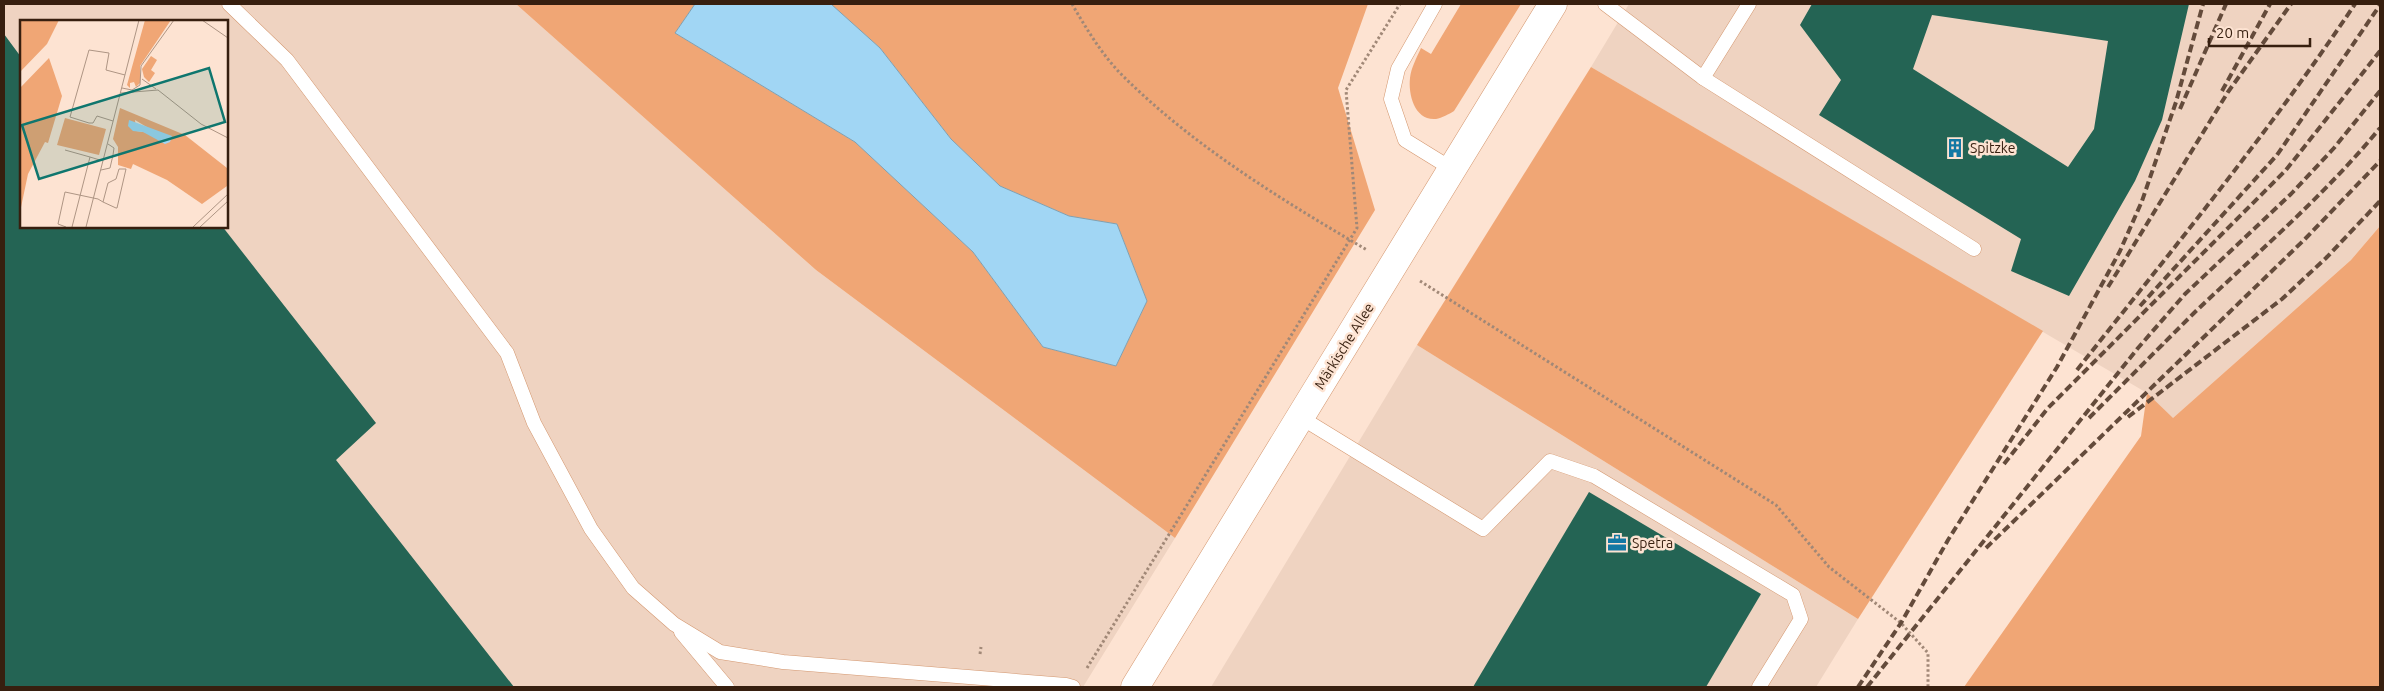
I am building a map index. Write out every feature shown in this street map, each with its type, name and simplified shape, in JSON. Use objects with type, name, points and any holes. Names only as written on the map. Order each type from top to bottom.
[{"type":"street","name":"Märkische Allee","points":[[1135,687],[1553,4]]},
{"type":"lane","points":[[229,4],[287,60],[507,353],[534,423],[591,529],[633,588],[674,624],[727,687]]},
{"type":"lane","points":[[1436,4],[1398,69],[1391,99],[1405,140],[1452,169]]},
{"type":"lane","points":[[1605,4],[1704,78],[1974,249]]},
{"type":"lane","points":[[1704,78],[1748,4]]},
{"type":"lane","points":[[1300,417],[1483,529],[1550,460],[1594,476],[1793,595],[1801,619],[1759,687]]},
{"type":"lane","points":[[674,624],[720,652],[783,662],[1056,684],[1072,687]]},
{"type":"path","points":[[1072,4],[1087,30],[1121,74],[1163,112],[1242,172],[1350,240],[1454,300],[1776,505],[1829,567],[1901,623],[1928,653],[1928,687]]},
{"type":"path","points":[[1082,675],[1357,228],[1346,90],[1400,4]]},
{"type":"shaded area","points":[[4,4],[516,4],[816,270],[1175,538],[1083,687],[4,687]]},
{"type":"shaded area","points":[[516,4],[695,4],[675,33],[855,142],[973,252],[1043,347],[1116,366],[1147,301],[1117,224],[1069,216],[1000,186],[951,139],[880,48],[831,4],[1368,4],[1338,88],[1375,210],[1175,538],[816,270]]},
{"type":"shaded area","points":[[1461,4],[1521,4],[1454,111],[1436,119],[1429,119],[1423,116],[1414,106],[1410,92],[1412,70],[1421,48],[1431,54]]},
{"type":"shaded area","name":"Spitzke","points":[[1629,4],[2380,4],[2380,226],[2351,260],[2172,419],[2147,393],[1591,67]]},
{"type":"shaded area","points":[[1591,67],[2043,331],[1858,619],[1417,345]]},
{"type":"shaded area","points":[[2380,226],[2380,687],[1964,687],[2141,436],[2147,393],[2173,418],[2351,260]]},
{"type":"shaded area","points":[[1417,345],[1858,619],[1816,687],[1211,687]]},
{"type":"water","points":[[695,4],[831,4],[880,48],[951,139],[1000,186],[1069,216],[1117,224],[1147,301],[1116,366],[1043,347],[973,252],[855,142],[675,33]]},
{"type":"building","name":"Spitzke","points":[[1812,4],[2189,4],[2162,120],[2135,181],[2069,296],[2011,271],[2021,239],[1819,115],[1841,80],[1800,25]],"holes":[[[1932,15],[2108,41],[2094,129],[2068,167],[1913,69]]]},
{"type":"building","points":[[4,34],[20,56],[20,228],[224,228],[376,423],[336,460],[514,687],[4,687]]},
{"type":"building","name":"Spetra","points":[[1589,492],[1761,594],[1706,687],[1473,687]]},
{"type":"railway","points":[[1858,687],[1901,623],[1948,540],[2057,367],[2120,251],[2142,201],[2176,102],[2203,4]]},
{"type":"railway","points":[[2180,109],[2226,4]]},
{"type":"railway","points":[[2222,91],[2270,4]]},
{"type":"railway","points":[[2108,287],[2228,92],[2291,4]]},
{"type":"railway","points":[[2077,370],[2255,144],[2355,4]]},
{"type":"railway","points":[[2140,306],[2277,155],[2380,5]]},
{"type":"railway","points":[[2004,464],[2048,408],[2286,170],[2380,51]]},
{"type":"railway","points":[[1867,687],[2138,348],[2185,294],[2291,194],[2334,148],[2380,91]]},
{"type":"railway","points":[[2089,418],[2194,313],[2313,200],[2359,153],[2380,128]]},
{"type":"railway","points":[[1986,548],[2305,239],[2380,161]]},
{"type":"railway","points":[[2128,417],[2282,299],[2326,258],[2380,201]]},
{"type":"place","name":"Spitzke","points":[[1955,148]]},
{"type":"place","name":"Spetra","points":[[1617,543]]}]
